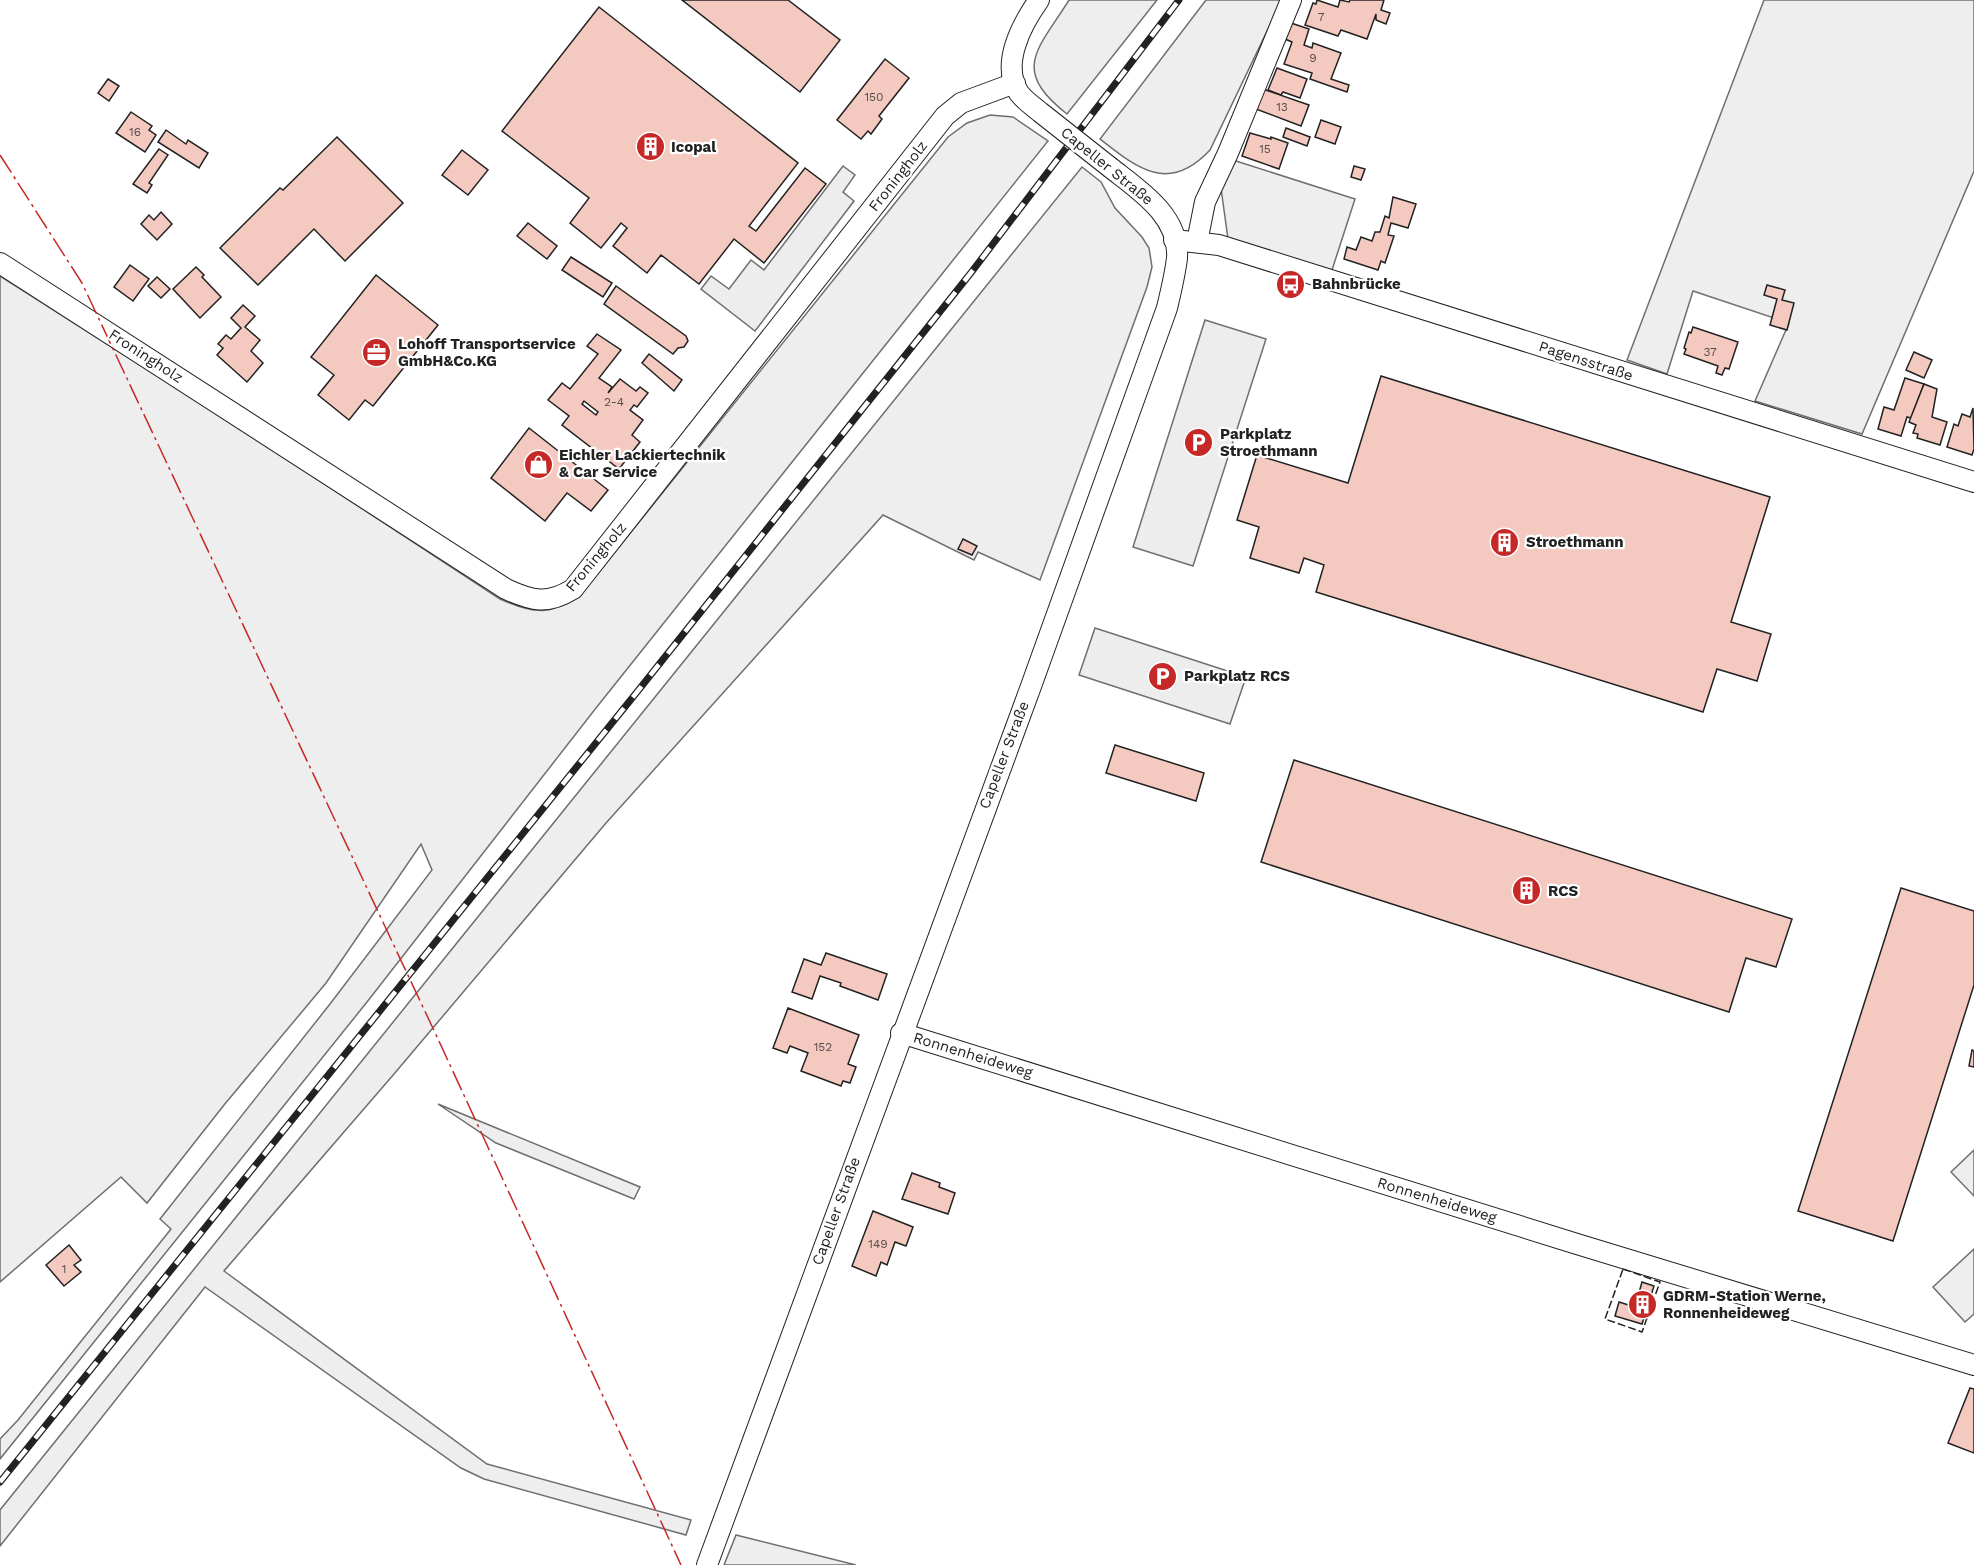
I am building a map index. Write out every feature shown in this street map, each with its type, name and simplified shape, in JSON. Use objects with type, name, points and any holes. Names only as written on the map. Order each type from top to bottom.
[{"type":"street","points":[[1015,83],[1012,67],[1014,48],[1028,15],[1039,0]]},
{"type":"street","points":[[1197,242],[1205,202],[1228,153],[1291,0]]},
{"type":"street","name":"Capeller Straße","points":[[706,1565],[1030,689],[1146,367],[1173,282],[1177,256],[1174,240],[1161,211],[1151,199],[1040,112],[1019,92],[1015,83]]},
{"type":"street","name":"Froningholz","points":[[0,263],[506,589],[526,598],[544,601],[560,597],[573,590],[945,116],[961,103],[1015,83]]},
{"type":"street","name":"Pagensstraße","points":[[1174,240],[1219,245],[1974,482]]},
{"type":"street","name":"Ronnenheideweg","points":[[901,1033],[1974,1365]]},
{"type":"shaded area","points":[[1069,0],[1157,0],[1067,114],[1049,98],[1039,84],[1034,71],[1035,59],[1040,46]]},
{"type":"shaded area","points":[[1206,0],[1282,0],[1210,150],[1181,171],[1167,174],[1154,172],[1127,160],[1100,139]]},
{"type":"shaded area","points":[[1764,0],[1974,0],[1974,171],[1862,434],[1755,401],[1789,323],[1693,291],[1667,374],[1627,360]]},
{"type":"shaded area","points":[[990,115],[1013,117],[1048,141],[596,708],[367,1002],[0,1459],[0,1439],[18,1420],[171,1229],[160,1219],[330,1004],[432,870],[421,844],[326,983],[224,1105],[147,1203],[121,1177],[0,1282],[0,276],[236,426],[500,599],[531,610],[549,610],[579,597],[948,137],[967,123]]},
{"type":"shaded area","points":[[1236,161],[1355,199],[1332,270],[1228,239],[1220,181]]},
{"type":"shaded area","points":[[843,166],[855,175],[843,192],[854,201],[755,331],[701,289],[711,276],[729,289],[751,260],[764,270]]},
{"type":"shaded area","points":[[1082,167],[1101,182],[1115,208],[1142,237],[1149,248],[1152,267],[1147,287],[1040,580],[978,552],[974,560],[883,515],[606,823],[224,1271],[487,1464],[691,1520],[686,1535],[484,1479],[461,1468],[205,1287],[0,1546],[0,1510]]},
{"type":"shaded area","name":"Parkplatz Stroethmann","points":[[1205,320],[1266,339],[1193,566],[1133,547]]},
{"type":"shaded area","name":"Parkplatz RCS","points":[[1095,628],[1246,677],[1230,724],[1079,675]]},
{"type":"shaded area","points":[[438,1104],[640,1187],[634,1199],[496,1143]]},
{"type":"shaded area","points":[[1974,1150],[1974,1196],[1951,1172]]},
{"type":"shaded area","points":[[1974,1249],[1974,1314],[1965,1322],[1933,1287]]},
{"type":"shaded area","points":[[736,1535],[856,1565],[724,1565]]},
{"type":"building","points":[[682,0],[788,0],[840,40],[800,92]]},
{"type":"building","points":[[1317,0],[1338,7],[1340,0],[1349,2],[1350,0],[1384,0],[1381,10],[1390,13],[1386,24],[1376,20],[1376,14],[1367,39],[1341,30],[1338,36],[1305,25],[1313,3],[1316,4]]},
{"type":"building","name":"Icopal","points":[[599,7],[798,163],[749,226],[756,231],[805,168],[826,184],[764,263],[734,239],[699,284],[661,255],[647,273],[613,246],[627,228],[621,223],[601,248],[570,223],[589,198],[502,131]]},
{"type":"building","points":[[1291,23],[1309,29],[1304,45],[1312,48],[1313,43],[1341,53],[1331,79],[1349,85],[1347,92],[1310,79],[1312,73],[1284,64],[1292,42],[1285,39]]},
{"type":"building","points":[[885,59],[909,78],[879,116],[882,119],[871,134],[868,131],[861,139],[837,120]]},
{"type":"building","points":[[1277,68],[1307,79],[1300,98],[1268,90]]},
{"type":"building","points":[[108,79],[119,86],[109,101],[98,93]]},
{"type":"building","points":[[1263,89],[1309,105],[1301,126],[1256,109]]},
{"type":"building","points":[[131,112],[152,126],[149,130],[156,135],[145,152],[116,133]]},
{"type":"building","points":[[1321,120],[1341,127],[1335,144],[1315,137]]},
{"type":"building","points":[[1286,128],[1310,137],[1307,146],[1283,137]]},
{"type":"building","points":[[166,130],[186,144],[188,140],[208,153],[199,168],[158,142]]},
{"type":"building","points":[[1250,133],[1288,143],[1279,169],[1242,156]]},
{"type":"building","points":[[337,137],[403,203],[345,261],[314,229],[258,285],[220,248],[280,188],[283,190]]},
{"type":"building","points":[[159,149],[168,155],[149,183],[152,185],[147,193],[133,184]]},
{"type":"building","points":[[462,150],[488,170],[468,195],[442,175]]},
{"type":"building","points":[[1354,166],[1365,169],[1361,180],[1351,177]]},
{"type":"building","points":[[1393,197],[1416,204],[1408,228],[1391,223],[1388,235],[1394,236],[1385,263],[1381,261],[1378,270],[1344,259],[1347,247],[1356,250],[1361,237],[1372,241],[1375,232],[1380,232],[1385,216],[1389,218]]},
{"type":"building","points":[[161,212],[172,224],[157,240],[141,224],[149,215],[154,220]]},
{"type":"building","points":[[528,223],[557,246],[547,259],[517,236]]},
{"type":"building","points":[[571,257],[612,283],[603,297],[562,270]]},
{"type":"building","points":[[130,265],[149,279],[133,301],[114,287]]},
{"type":"building","points":[[196,267],[221,297],[200,318],[173,289]]},
{"type":"building","points":[[376,275],[438,325],[373,406],[365,400],[349,420],[318,395],[334,375],[311,357]]},
{"type":"building","points":[[157,277],[170,289],[161,298],[148,286]]},
{"type":"building","points":[[1767,285],[1785,290],[1782,300],[1794,303],[1787,330],[1770,325],[1777,299],[1764,295]]},
{"type":"building","points":[[616,286],[686,336],[688,341],[684,347],[678,348],[673,354],[604,304]]},
{"type":"building","points":[[243,305],[255,316],[245,327],[260,340],[251,351],[263,363],[247,382],[217,355],[223,348],[218,344],[226,335],[231,339],[241,328],[231,318]]},
{"type":"building","points":[[1693,327],[1738,342],[1729,369],[1725,368],[1722,375],[1716,373],[1718,366],[1684,354],[1689,332],[1691,333]]},
{"type":"building","points":[[597,334],[621,350],[599,378],[612,387],[608,393],[620,379],[636,391],[640,387],[648,393],[637,407],[634,405],[630,410],[643,420],[632,435],[640,442],[619,469],[562,425],[569,416],[548,400],[562,383],[570,389],[598,354],[587,346]],"holes":[[[584,401],[598,412],[596,415],[582,404]]]},
{"type":"building","points":[[1914,352],[1932,360],[1924,378],[1906,370]]},
{"type":"building","points":[[649,354],[682,380],[674,391],[642,363]]},
{"type":"building","name":"Stroethmann","points":[[1381,376],[1770,497],[1731,622],[1771,634],[1757,681],[1717,669],[1703,712],[1316,592],[1324,565],[1304,558],[1299,573],[1250,558],[1259,527],[1237,520],[1257,455],[1348,483]]},
{"type":"building","points":[[1905,378],[1924,384],[1911,418],[1907,417],[1901,436],[1878,429],[1884,407],[1894,410]]},
{"type":"building","points":[[1924,384],[1937,389],[1932,417],[1947,422],[1940,445],[1917,438],[1918,434],[1913,433],[1916,425],[1909,422]]},
{"type":"building","points":[[1973,408],[1974,449],[1972,455],[1947,447],[1954,424],[1958,426],[1962,414],[1970,417]]},
{"type":"building","name":"Eichler Lackiertechnik & Car Service","points":[[529,428],[608,490],[591,511],[567,493],[545,521],[491,478]]},
{"type":"building","points":[[963,539],[977,546],[972,555],[958,549]]},
{"type":"building","points":[[1115,745],[1204,773],[1196,801],[1106,773]]},
{"type":"building","name":"RCS","points":[[1294,760],[1792,919],[1776,967],[1746,958],[1729,1012],[1261,862]]},
{"type":"building","points":[[1901,888],[1974,911],[1974,985],[1893,1241],[1798,1211]]},
{"type":"building","points":[[826,953],[887,974],[878,1000],[820,976],[812,999],[792,992],[804,959],[821,965]]},
{"type":"building","points":[[788,1008],[859,1035],[848,1064],[856,1067],[850,1083],[843,1081],[841,1086],[801,1071],[808,1053],[790,1046],[787,1053],[773,1048]]},
{"type":"building","points":[[1972,1050],[1974,1051],[1974,1067],[1969,1066]]},
{"type":"building","points":[[912,1173],[940,1183],[939,1187],[955,1193],[948,1214],[902,1199]]},
{"type":"building","points":[[873,1211],[913,1227],[906,1246],[895,1242],[887,1265],[881,1262],[876,1276],[852,1266]]},
{"type":"building","points":[[69,1245],[81,1260],[74,1265],[81,1272],[64,1286],[46,1265]]},
{"type":"building","name":"GDRM-Station Werne, Ronnenheideweg","points":[[1642,1282],[1654,1286],[1642,1324],[1615,1316],[1619,1302],[1635,1307]]},
{"type":"building","points":[[1970,1388],[1974,1389],[1974,1453],[1948,1443]]},
{"type":"railway","points":[[0,1482],[637,692],[970,274],[1179,0]]},
{"type":"fence","points":[[1623,1269],[1660,1282],[1642,1332],[1605,1319],[1623,1269]]},
{"type":"power","points":[[0,155],[82,283],[438,1039],[681,1565]]},
{"type":"place","name":"Icopal","points":[[650,147]]},
{"type":"place","name":"Bahnbrücke","points":[[1291,284]]},
{"type":"place","name":"Lohoff Transportservice GmbH&Co.KG","points":[[377,353]]},
{"type":"place","name":"Parkplatz Stroethmann","points":[[1199,443]]},
{"type":"place","name":"Eichler Lackiertechnik & Car Service","points":[[538,464]]},
{"type":"place","name":"Stroethmann","points":[[1505,542]]},
{"type":"place","name":"Parkplatz RCS","points":[[1163,676]]},
{"type":"place","name":"RCS","points":[[1527,891]]},
{"type":"place","name":"GDRM-Station Werne, Ronnenheideweg","points":[[1642,1305]]}]
